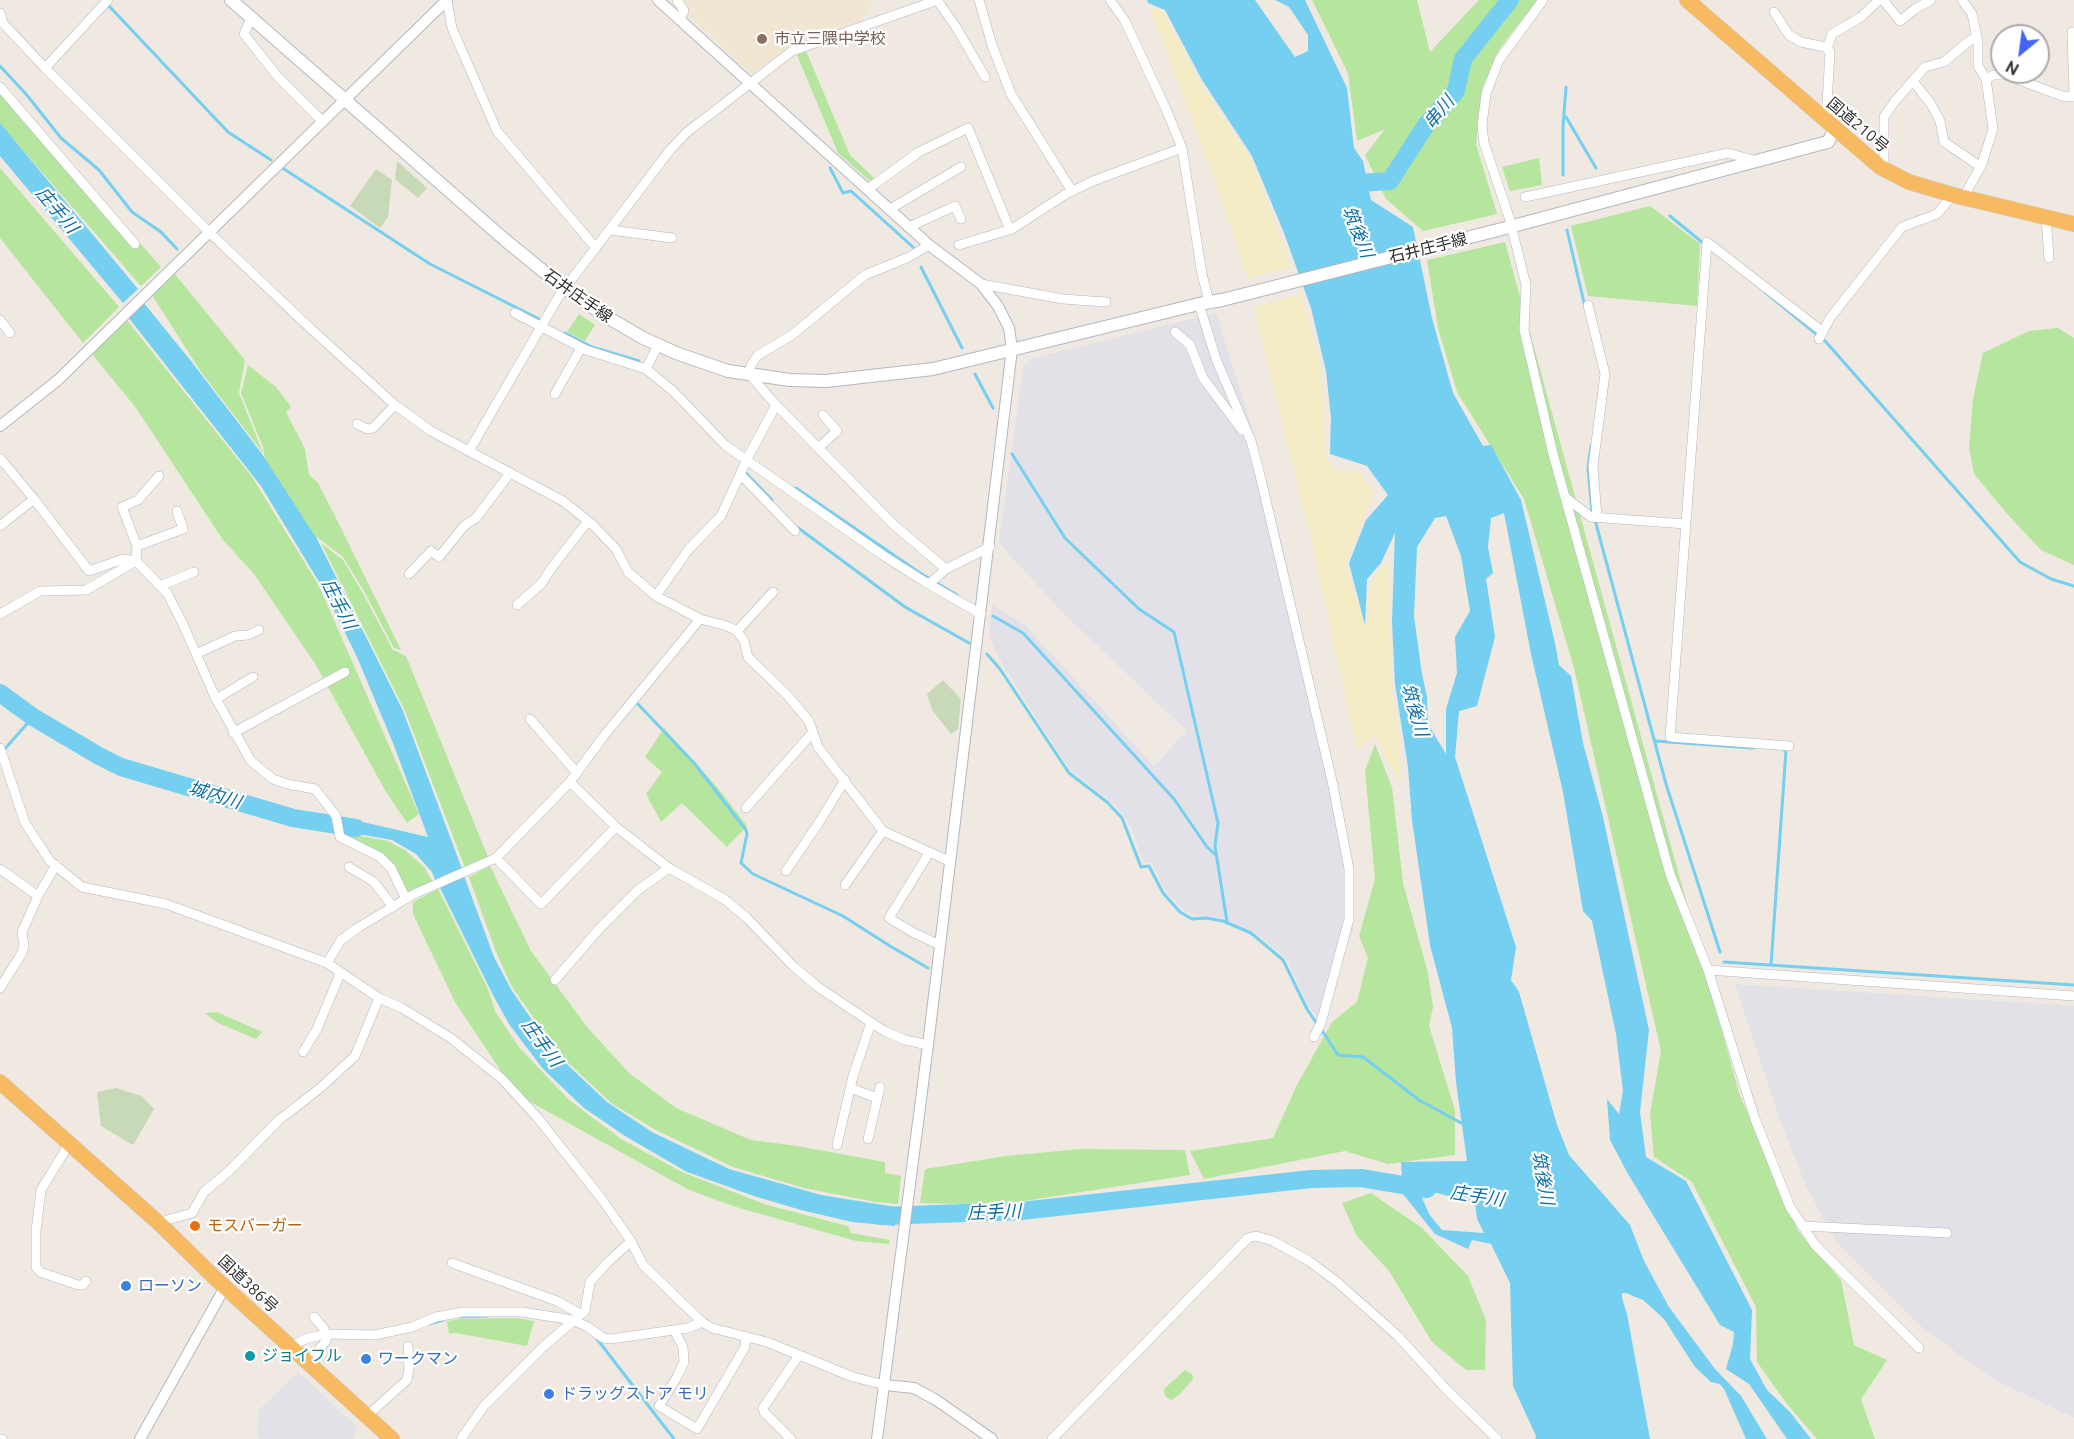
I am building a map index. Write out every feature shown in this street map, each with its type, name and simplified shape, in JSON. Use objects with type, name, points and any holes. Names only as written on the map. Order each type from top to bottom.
[{"type":"highway","name":"国道210号","points":[[1688,0],[1884,170],[1909,182],[1958,196],[2074,224]]},
{"type":"highway","name":"国道386号","points":[[0,1082],[161,1225],[225,1287],[392,1439]]},
{"type":"main road","name":"石井庄手線","points":[[231,0],[564,288],[607,317],[658,345],[700,362],[750,375],[790,380],[826,381],[933,369],[1222,300],[1512,227],[1828,142],[1830,125]]},
{"type":"street","points":[[45,68],[108,0]]},
{"type":"street","points":[[0,426],[58,380],[447,0]]},
{"type":"street","points":[[447,0],[452,28],[497,131],[596,248]]},
{"type":"street","points":[[658,0],[929,245],[981,284],[1002,313],[1012,349],[990,548],[878,1439]]},
{"type":"street","points":[[677,0],[684,11],[680,19]]},
{"type":"street","points":[[469,451],[564,288],[670,150],[686,133],[792,51],[938,0],[985,77]]},
{"type":"street","points":[[979,0],[992,45],[1011,94],[1072,191]]},
{"type":"street","points":[[1110,0],[1125,21],[1182,148],[1202,274],[1204,303],[1216,359],[1251,441],[1332,781],[1349,869],[1349,919],[1321,1023],[1314,1037]]},
{"type":"street","points":[[1543,0],[1499,60],[1486,94],[1482,125],[1484,143],[1512,227],[1526,285],[1524,330],[1565,497],[1670,874],[1708,970],[1755,1119],[1790,1207],[1815,1245],[1918,1348]]},
{"type":"street","points":[[1827,49],[1832,34],[1861,17],[1881,0],[1900,21],[1931,0]]},
{"type":"street","points":[[1789,746],[1670,737],[1706,245],[1821,336],[1830,318],[1902,228],[1937,214],[1958,196],[1981,167],[1993,129],[1986,80],[1978,66],[1977,38],[1971,14],[1962,0]]},
{"type":"street","points":[[1774,12],[1789,35],[1801,42],[1825,47],[1830,52],[1830,125]]},
{"type":"street","points":[[0,13],[3,23],[45,68],[209,232],[395,405],[430,431],[563,501],[588,521],[616,549],[628,572],[656,596],[700,619],[737,631],[744,641],[748,657],[788,696],[809,721],[818,747],[883,831],[949,861]]},
{"type":"street","points":[[251,18],[244,34],[278,77],[322,122]]},
{"type":"street","points":[[1986,80],[1993,75],[2006,75],[2062,96],[2074,96],[2072,32],[2074,32]]},
{"type":"street","points":[[1884,170],[1884,117],[1894,101],[1925,67],[1944,63],[1962,47],[1977,38]]},
{"type":"street","points":[[1912,81],[1931,104],[1940,121],[1944,142],[1981,167]]},
{"type":"street","points":[[0,87],[135,244]]},
{"type":"street","points":[[868,189],[919,152],[968,128],[1010,230]]},
{"type":"street","points":[[959,245],[1010,230],[1072,191],[1182,148]]},
{"type":"street","points":[[1525,197],[1728,153],[1758,161]]},
{"type":"street","points":[[890,209],[960,167]]},
{"type":"street","points":[[909,227],[955,206],[961,219]]},
{"type":"street","points":[[2046,218],[2049,258]]},
{"type":"street","points":[[610,230],[672,238]]},
{"type":"street","points":[[929,245],[909,257],[866,275],[792,335],[758,355],[751,365],[750,375],[776,405],[894,525],[946,569]]},
{"type":"street","points":[[981,284],[1063,299],[1106,302]]},
{"type":"street","points":[[1588,306],[1605,374],[1593,466],[1594,517]]},
{"type":"street","points":[[515,312],[581,348],[646,369],[673,391],[725,445],[876,550],[932,582],[981,614]]},
{"type":"street","points":[[0,320],[10,333]]},
{"type":"street","points":[[1175,332],[1190,345],[1203,378],[1251,441]]},
{"type":"street","points":[[646,369],[658,345]]},
{"type":"street","points":[[555,394],[581,348]]},
{"type":"street","points":[[357,424],[367,429],[373,428],[395,405]]},
{"type":"street","points":[[656,596],[688,550],[721,516],[747,459],[776,405]]},
{"type":"street","points":[[818,448],[837,431],[823,415]]},
{"type":"street","points":[[1,460],[89,571],[123,559],[136,561],[167,593],[216,699],[233,733],[251,761],[264,773],[287,784],[315,789],[336,816],[340,837],[380,857],[391,868],[410,897]]},
{"type":"street","points":[[409,574],[430,551],[439,557],[464,526],[476,518],[510,472]]},
{"type":"street","points":[[740,474],[795,531]]},
{"type":"street","points":[[136,561],[137,546],[122,507],[138,500],[159,476]]},
{"type":"street","points":[[1565,497],[1594,517],[1686,524]]},
{"type":"street","points":[[0,526],[33,499]]},
{"type":"street","points":[[137,546],[183,529],[177,511]]},
{"type":"street","points":[[517,604],[541,584],[588,521]]},
{"type":"street","points":[[932,582],[946,569],[990,548]]},
{"type":"street","points":[[0,614],[40,591],[86,590],[136,561]]},
{"type":"street","points":[[160,586],[194,572]]},
{"type":"street","points":[[737,631],[773,592]]},
{"type":"street","points":[[327,963],[341,940],[393,907],[496,858],[570,782],[608,730],[677,650],[700,619]]},
{"type":"street","points":[[196,654],[235,636],[248,635],[259,630]]},
{"type":"street","points":[[233,733],[345,672]]},
{"type":"street","points":[[216,699],[253,677]]},
{"type":"street","points":[[530,719],[577,772]]},
{"type":"street","points":[[746,808],[813,732]]},
{"type":"street","points":[[1,750],[25,823],[50,861],[82,886],[166,904],[327,963],[379,998],[402,1008],[452,1039],[502,1079],[537,1117],[600,1198],[631,1241],[644,1265],[702,1322],[712,1328],[767,1342],[853,1377],[885,1385],[914,1388],[936,1400],[992,1439]]},
{"type":"street","points":[[786,871],[845,780]]},
{"type":"street","points":[[570,782],[616,827],[669,868],[724,900],[747,918],[793,966],[810,980],[884,1031],[904,1040],[928,1045]]},
{"type":"street","points":[[496,858],[541,904],[616,827]]},
{"type":"street","points":[[845,885],[883,831]]},
{"type":"street","points":[[929,852],[889,918],[940,945]]},
{"type":"street","points":[[0,988],[23,950],[22,932],[38,896],[56,865]]},
{"type":"street","points":[[349,867],[374,882],[393,907]]},
{"type":"street","points":[[555,980],[600,928],[638,890],[669,868]]},
{"type":"street","points":[[0,869],[38,896]]},
{"type":"street","points":[[1708,970],[2074,996]]},
{"type":"street","points":[[303,1052],[317,1029],[338,980],[339,971]]},
{"type":"street","points":[[161,1225],[166,1220],[192,1214],[204,1192],[228,1173],[279,1120],[319,1089],[355,1056],[379,998]]},
{"type":"street","points":[[837,1145],[850,1089],[871,1023]]},
{"type":"street","points":[[868,1139],[880,1087]]},
{"type":"street","points":[[850,1089],[877,1098]]},
{"type":"street","points":[[69,1144],[41,1190],[36,1231],[36,1267],[40,1272],[78,1285],[83,1285],[86,1281]]},
{"type":"street","points":[[1802,1226],[1947,1233]]},
{"type":"street","points":[[1052,1439],[1248,1238],[1256,1236],[1273,1241],[1309,1261],[1337,1282],[1398,1336],[1446,1389],[1497,1439]]},
{"type":"street","points":[[461,1439],[484,1406],[585,1311],[590,1282],[631,1241]]},
{"type":"street","points":[[452,1263],[557,1301],[573,1320]]},
{"type":"street","points":[[140,1439],[225,1287]]},
{"type":"street","points":[[291,1347],[305,1339],[375,1335],[412,1327],[436,1317],[463,1312],[522,1312],[573,1320],[603,1338],[688,1328],[702,1322]]},
{"type":"street","points":[[314,1317],[326,1337]]},
{"type":"street","points":[[674,1330],[683,1347],[684,1362],[659,1406],[697,1429],[745,1347],[746,1337]]},
{"type":"street","points":[[308,1363],[326,1337]]},
{"type":"street","points":[[367,1416],[407,1380],[408,1346]]},
{"type":"street","points":[[791,1439],[764,1412],[763,1408],[799,1355]]},
{"type":"shaded area","name":"市立三隈中学校","points":[[681,0],[873,0],[860,23],[788,47],[752,74],[688,15]]},
{"type":"shaded area","points":[[1216,313],[1253,431],[1281,539],[1325,732],[1351,866],[1353,931],[1317,1018],[1307,1003],[1288,961],[1256,933],[1224,919],[1186,913],[1165,891],[1152,863],[1144,863],[1130,824],[1112,802],[1071,771],[1005,669],[989,637],[992,605],[1025,625],[1154,766],[1187,731],[1062,612],[999,543],[1023,368],[1033,358]]},
{"type":"shaded area","points":[[1735,984],[2074,1006],[2074,1418],[1995,1380],[1965,1359],[1917,1323],[1837,1243],[1805,1184],[1779,1117]]},
{"type":"shaded area","points":[[298,1372],[358,1428],[353,1439],[260,1439],[257,1435],[259,1410]]},
{"type":"green space","points":[[1312,0],[1417,0],[1430,52],[1479,0],[1537,0],[1500,48],[1482,88],[1476,144],[1497,214],[1423,231],[1386,199],[1365,155],[1385,129],[1357,141],[1348,73]]},
{"type":"green space","points":[[806,51],[850,155],[874,178],[870,181],[838,153],[797,55]]},
{"type":"green space","points":[[0,85],[161,267],[141,286],[0,124]]},
{"type":"green space","points":[[1539,158],[1542,185],[1510,191],[1502,167]]},
{"type":"green space","points":[[397,161],[427,188],[418,198],[395,179]]},
{"type":"green space","points":[[0,168],[119,307],[83,343],[0,238]]},
{"type":"green space","points":[[376,169],[392,180],[388,217],[380,228],[350,206]]},
{"type":"green space","points":[[1650,206],[1700,244],[1697,306],[1588,296],[1571,226]]},
{"type":"green space","points":[[1505,242],[1739,1093],[1798,1231],[1841,1280],[1854,1345],[1887,1360],[1861,1399],[1875,1439],[1817,1439],[1787,1404],[1757,1362],[1756,1307],[1692,1182],[1654,1157],[1650,1114],[1661,1051],[1574,668],[1524,499],[1457,392],[1438,328],[1427,260]]},
{"type":"green space","points":[[174,273],[245,360],[239,393],[263,453],[201,372],[152,295]]},
{"type":"green space","points":[[579,314],[595,325],[585,341],[567,332]]},
{"type":"green space","points":[[126,319],[252,477],[319,586],[419,814],[407,823],[386,792],[316,665],[254,574],[223,540],[136,408],[92,354]]},
{"type":"green space","points":[[2058,328],[2074,338],[2074,565],[2041,550],[2009,516],[1974,474],[1969,447],[1973,399],[1983,353],[2029,331]]},
{"type":"green space","points":[[248,365],[276,387],[291,407],[286,412],[305,449],[309,475],[318,483],[401,650],[394,648],[343,557],[318,538],[307,533],[266,466],[263,447],[241,393]]},
{"type":"green space","points":[[321,543],[343,560],[393,650],[406,656],[488,857],[465,868],[405,711]]},
{"type":"green space","points":[[943,680],[961,699],[958,729],[951,734],[932,710],[927,694]]},
{"type":"green space","points":[[664,728],[717,787],[747,826],[727,847],[682,803],[661,822],[646,794],[662,772],[645,757]]},
{"type":"green space","points":[[1375,744],[1392,787],[1403,883],[1428,973],[1433,1007],[1429,1026],[1455,1110],[1455,1155],[1388,1164],[1345,1151],[1204,1179],[1190,1151],[1273,1138],[1297,1085],[1332,1022],[1357,1002],[1368,958],[1359,936],[1375,879],[1365,771]]},
{"type":"green space","points":[[343,833],[388,841],[405,850],[425,868],[433,883],[408,894],[394,868]]},
{"type":"green space","points":[[490,866],[531,951],[587,1027],[629,1073],[676,1108],[751,1140],[885,1162],[885,1173],[901,1176],[898,1204],[875,1202],[804,1188],[733,1167],[654,1129],[611,1103],[560,1055],[512,987],[496,952],[469,877]]},
{"type":"green space","points":[[438,889],[488,989],[495,1011],[518,1046],[569,1100],[621,1139],[682,1172],[767,1205],[848,1226],[851,1233],[890,1240],[889,1244],[856,1241],[736,1207],[689,1190],[525,1099],[503,1074],[455,1002],[413,914],[413,902]]},
{"type":"green space","points":[[217,1012],[262,1032],[256,1039],[216,1022],[205,1013]]},
{"type":"green space","points":[[116,1088],[142,1096],[154,1109],[133,1145],[101,1126],[97,1092]]},
{"type":"green space","points":[[1081,1149],[1185,1150],[1190,1175],[999,1205],[920,1203],[925,1169],[1006,1156]]},
{"type":"green space","points":[[1371,1193],[1422,1228],[1468,1276],[1486,1320],[1485,1370],[1466,1370],[1432,1342],[1389,1271],[1357,1236],[1342,1203]]},
{"type":"green space","points":[[516,1318],[534,1321],[527,1346],[456,1333],[449,1334],[447,1321],[461,1319]]},
{"type":"green space","points":[[1185,1370],[1192,1374],[1193,1379],[1179,1395],[1171,1400],[1165,1396],[1164,1389]]},
{"type":"sand","points":[[1150,8],[1163,11],[1201,84],[1251,159],[1291,267],[1248,278],[1220,195]]},
{"type":"sand","points":[[1302,294],[1321,369],[1326,455],[1333,471],[1360,472],[1374,492],[1345,565],[1367,630],[1371,582],[1388,559],[1392,691],[1399,737],[1400,785],[1375,735],[1357,750],[1312,543],[1254,307]]},
{"type":"water","name":"筑後川","points":[[1147,0],[1255,0],[1295,57],[1308,51],[1308,35],[1289,7],[1275,0],[1305,0],[1347,88],[1354,148],[1363,161],[1371,200],[1413,227],[1432,318],[1453,393],[1483,446],[1491,445],[1521,500],[1559,665],[1571,676],[1583,743],[1603,817],[1649,1030],[1640,1112],[1646,1157],[1686,1181],[1752,1310],[1750,1359],[1767,1390],[1790,1412],[1811,1439],[1787,1439],[1749,1384],[1726,1369],[1734,1332],[1720,1325],[1628,1174],[1610,1140],[1607,1099],[1619,1114],[1623,1091],[1616,1034],[1592,921],[1583,911],[1563,792],[1531,654],[1504,513],[1491,518],[1488,547],[1493,573],[1486,579],[1495,637],[1477,706],[1459,711],[1455,757],[1516,947],[1511,980],[1519,992],[1557,1125],[1569,1155],[1630,1225],[1644,1261],[1669,1307],[1715,1369],[1741,1396],[1767,1439],[1746,1439],[1720,1384],[1711,1382],[1695,1367],[1664,1319],[1643,1300],[1622,1293],[1650,1439],[1535,1439],[1536,1436],[1513,1386],[1510,1283],[1491,1244],[1472,1240],[1468,1249],[1435,1234],[1403,1194],[1401,1162],[1467,1161],[1456,1082],[1452,1028],[1430,945],[1412,820],[1408,767],[1395,684],[1392,622],[1395,533],[1381,563],[1367,579],[1365,625],[1349,563],[1366,520],[1388,495],[1367,466],[1330,454],[1331,418],[1326,371],[1311,308],[1284,233],[1252,156],[1202,80],[1165,10],[1148,3]],"holes":[[[1446,516],[1461,556],[1470,611],[1455,637],[1457,673],[1446,709],[1446,754],[1428,724],[1427,697],[1414,616],[1417,547],[1435,518]],[[1420,1193],[1437,1193],[1475,1203],[1477,1219],[1484,1233],[1442,1230],[1429,1214]]]},
{"type":"water","points":[[0,123],[138,289],[123,303],[0,156]]},
{"type":"water","points":[[143,302],[262,454],[317,539],[403,711],[462,869],[435,880],[432,872],[416,854],[392,840],[342,831],[341,817],[428,837],[393,743],[357,657],[324,590],[261,486],[128,317]]},
{"type":"water","points":[[464,876],[494,957],[512,991],[555,1053],[607,1102],[652,1132],[729,1169],[821,1195],[896,1207],[895,1226],[852,1222],[801,1210],[687,1172],[625,1136],[584,1108],[543,1069],[509,1024],[493,995],[440,888]]},
{"type":"waterway","name":"串川","points":[[1345,184],[1390,181],[1426,125],[1456,91],[1463,59],[1510,0]]},
{"type":"waterway","points":[[109,6],[228,132],[271,160]]},
{"type":"waterway","points":[[0,66],[61,138],[99,170],[132,212],[161,232],[177,249]]},
{"type":"waterway","points":[[1563,175],[1566,87]]},
{"type":"waterway","points":[[1566,117],[1596,168]]},
{"type":"waterway","points":[[830,168],[843,193],[851,191],[914,248]]},
{"type":"waterway","points":[[284,169],[430,264],[539,319]]},
{"type":"waterway","points":[[1670,216],[1703,243]]},
{"type":"waterway","points":[[1567,230],[1585,307]]},
{"type":"waterway","points":[[921,267],[962,348]]},
{"type":"waterway","points":[[1765,292],[1826,342],[2020,562],[2051,579],[2074,586]]},
{"type":"waterway","points":[[565,333],[592,347],[639,361]]},
{"type":"waterway","points":[[975,374],[993,408]]},
{"type":"waterway","points":[[1591,446],[1588,468],[1592,511]]},
{"type":"waterway","points":[[1012,454],[1065,538],[1139,609],[1174,632],[1218,823],[1215,846],[1227,922]]},
{"type":"waterway","points":[[745,472],[772,500]]},
{"type":"waterway","points":[[796,488],[920,573],[957,595]]},
{"type":"waterway","points":[[1595,520],[1666,784],[1720,952]]},
{"type":"waterway","points":[[797,527],[905,607],[969,643]]},
{"type":"waterway","points":[[993,616],[1023,633],[1174,799],[1207,847],[1216,855]]},
{"type":"waterway","points":[[987,654],[1000,669],[1069,773],[1107,802],[1122,818],[1141,867],[1149,866],[1163,893],[1180,912],[1192,919],[1206,918],[1223,921],[1251,933],[1283,960],[1317,1024]]},
{"type":"waterway","name":"城内川","points":[[0,693],[33,717],[121,767],[293,818],[356,828]]},
{"type":"waterway","points":[[636,702],[695,764],[746,830],[741,863],[753,874],[843,916],[928,968]]},
{"type":"waterway","points":[[3,751],[33,717]]},
{"type":"waterway","points":[[1655,741],[1753,748]]},
{"type":"waterway","points":[[1771,965],[1786,750],[1784,750]]},
{"type":"waterway","points":[[1724,962],[2074,985]]},
{"type":"waterway","points":[[1321,1029],[1338,1055],[1363,1057],[1419,1100],[1465,1125]]},
{"type":"waterway","name":"庄手川","points":[[873,1214],[881,1216],[1021,1211],[1311,1179],[1361,1178],[1427,1189]]},
{"type":"waterway","points":[[458,1317],[488,1316]]},
{"type":"waterway","points":[[429,1324],[443,1320]]},
{"type":"waterway","points":[[597,1339],[674,1439]]},
{"type":"place","name":"市立三隈中学校","points":[[762,39]]},
{"type":"place","name":"モスバーガー","points":[[195,1226]]},
{"type":"place","name":"ローソン","points":[[126,1286]]},
{"type":"place","name":"ジョイフル","points":[[250,1356]]},
{"type":"place","name":"ワークマン","points":[[366,1359]]},
{"type":"place","name":"ドラッグストア モリ","points":[[549,1394]]}]
